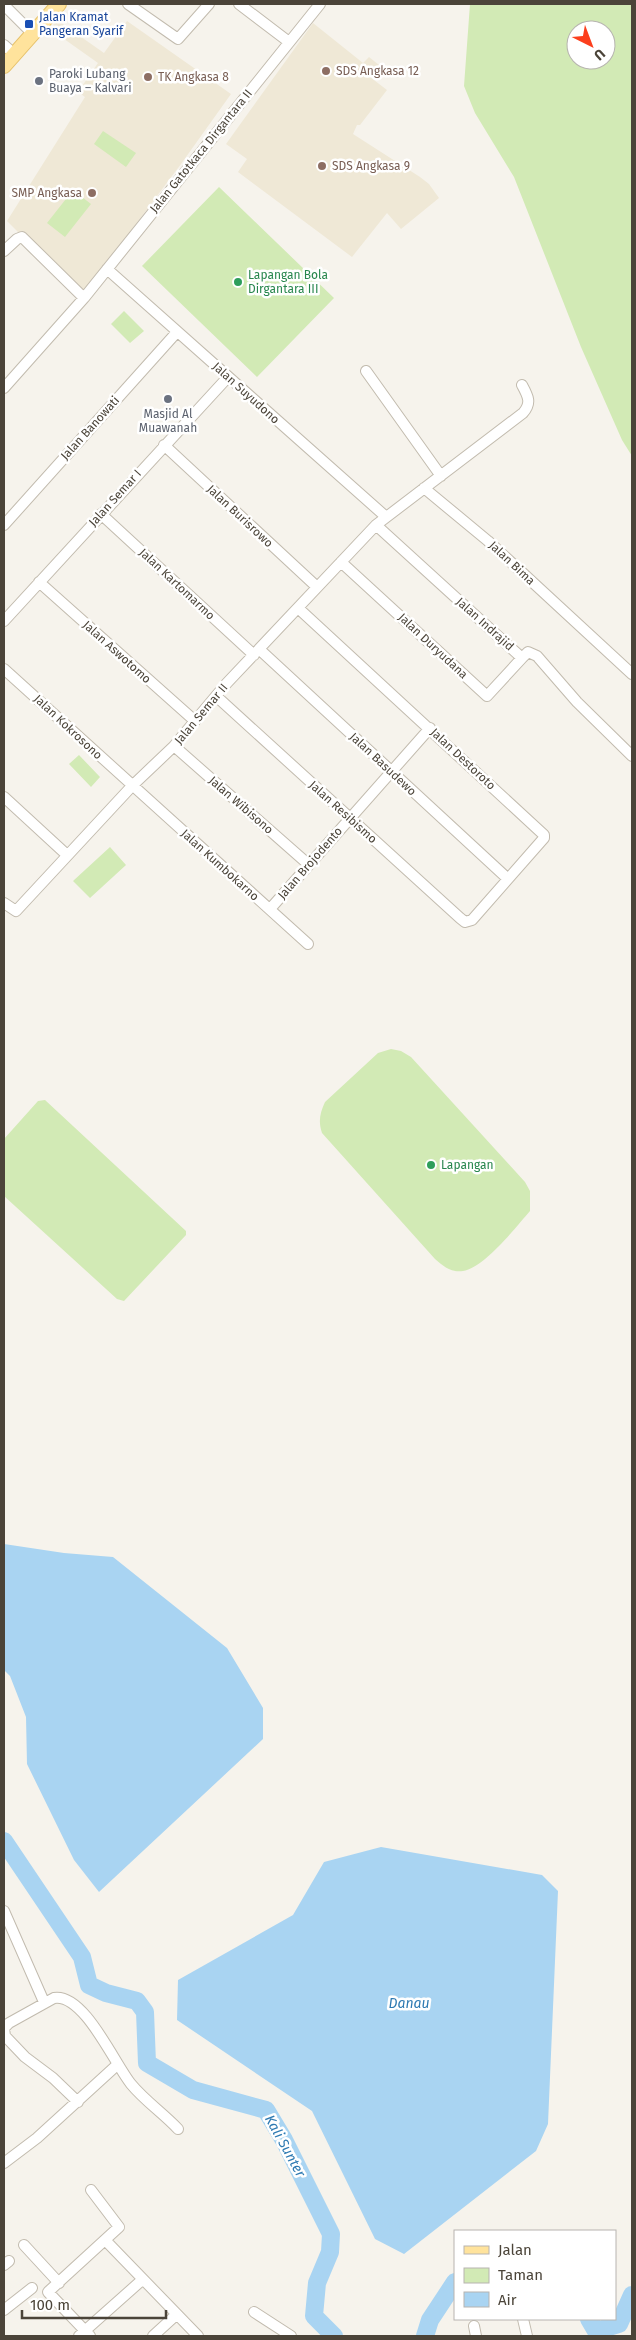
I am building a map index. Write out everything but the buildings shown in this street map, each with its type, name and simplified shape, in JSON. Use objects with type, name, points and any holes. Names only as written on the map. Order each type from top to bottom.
[{"type":"main road","points":[[6,57],[59,4]]},
{"type":"street","points":[[4,4],[32,33]]},
{"type":"street","points":[[128,4],[178,39],[209,4]]},
{"type":"street","points":[[238,4],[289,42]]},
{"type":"street","name":"Jalan Gatotkaca Dirgantara II","points":[[4,388],[84,298],[320,4]]},
{"type":"street","points":[[4,251],[16,238],[22,237],[84,298]]},
{"type":"street","name":"Jalan Suyudono","points":[[107,269],[385,516]]},
{"type":"street","name":"Jalan Banowati","points":[[4,525],[177,332]]},
{"type":"street","points":[[366,371],[441,476]]},
{"type":"street","name":"Jalan Semar I","points":[[4,621],[228,377]]},
{"type":"street","points":[[385,516],[441,476],[527,409],[529,400],[522,385]]},
{"type":"street","name":"Jalan Burisrowo","points":[[164,445],[318,587]]},
{"type":"street","name":"Jalan Bima","points":[[424,488],[488,541],[632,674]]},
{"type":"street","name":"Jalan Kartomarmo","points":[[101,514],[256,652]]},
{"type":"street","name":"Jalan Semar II","points":[[4,903],[16,910],[132,786],[174,746],[256,652],[385,516]]},
{"type":"street","name":"Jalan Indrajid","points":[[376,524],[522,658],[528,652],[537,656],[577,702],[632,756]]},
{"type":"street","name":"Jalan Duryudana","points":[[341,562],[487,696],[522,658]]},
{"type":"street","name":"Jalan Aswotomo","points":[[39,582],[195,721]]},
{"type":"street","name":"Jalan Destoroto","points":[[298,608],[544,835],[544,838],[472,920]]},
{"type":"street","name":"Jalan Basudewo","points":[[256,652],[391,771],[507,878]]},
{"type":"street","name":"Jalan Kokrosono","points":[[4,669],[132,786]]},
{"type":"street","name":"Jalan Resibismo","points":[[216,696],[460,918],[466,922],[472,920]]},
{"type":"street","name":"Jalan Brojodento","points":[[270,909],[349,817],[430,728]]},
{"type":"street","name":"Jalan Wibisono","points":[[174,746],[308,864]]},
{"type":"street","name":"Jalan Kumbokarno","points":[[132,786],[308,944]]},
{"type":"street","points":[[4,797],[67,855]]},
{"type":"street","points":[[4,1912],[44,2002]]},
{"type":"street","points":[[78,2102],[53,2078],[25,2057],[5,2036],[4,2028],[9,2023],[44,2002],[60,1997],[80,2008],[131,2085],[178,2129]]},
{"type":"street","points":[[4,2163],[37,2138],[117,2065]]},
{"type":"street","points":[[91,2190],[119,2227],[106,2241],[48,2292],[85,2334],[142,2280]]},
{"type":"street","points":[[106,2241],[198,2336]]},
{"type":"street","points":[[24,2245],[59,2283]]},
{"type":"street","points":[[4,2310],[32,2288]]},
{"type":"street","points":[[254,2312],[291,2336]]},
{"type":"street","points":[[153,2336],[176,2315]]},
{"type":"street","points":[[523,2320],[527,2336]]},
{"type":"shaded area","points":[[57,20],[104,53],[127,21],[231,94],[82,296],[7,221],[85,97],[78,92],[98,63],[50,29]]},
{"type":"shaded area","name":"SDS Angkasa 9","points":[[313,23],[363,63],[369,57],[379,65],[370,77],[387,90],[360,125],[357,125],[353,134],[420,177],[429,184],[439,198],[401,229],[387,213],[352,257],[238,172],[247,159],[226,144]]},
{"type":"green space","points":[[470,4],[632,4],[632,456],[622,440],[581,347],[514,177],[475,113],[464,86]]},
{"type":"green space","points":[[103,131],[136,153],[126,167],[94,144]]},
{"type":"green space","name":"Lapangan Bola Dirgantara III","points":[[219,187],[334,298],[257,377],[142,266]]},
{"type":"green space","points":[[73,190],[91,204],[65,237],[47,223]]},
{"type":"green space","points":[[124,311],[144,331],[130,343],[111,324]]},
{"type":"green space","points":[[79,755],[100,777],[91,787],[69,764]]},
{"type":"green space","points":[[110,847],[126,865],[90,898],[73,881]]},
{"type":"green space","name":"Lapangan","points":[[391,1049],[401,1051],[411,1057],[525,1182],[530,1191],[530,1211],[490,1255],[480,1263],[463,1271],[451,1270],[435,1259],[322,1133],[320,1117],[325,1102],[378,1053]]},
{"type":"green space","points":[[45,1100],[186,1231],[186,1235],[124,1301],[117,1299],[4,1196],[4,1139],[38,1101]]},
{"type":"water","points":[[4,1544],[64,1553],[113,1557],[227,1648],[263,1708],[263,1739],[99,1892],[74,1860],[27,1764],[26,1717],[10,1676],[4,1670]]},
{"type":"water","name":"Danau","points":[[381,1847],[542,1875],[558,1891],[548,2124],[536,2151],[404,2254],[375,2239],[312,2111],[177,2020],[178,1980],[293,1915],[324,1862]]},
{"type":"waterway","name":"Kali Sunter","points":[[4,1841],[82,1957],[89,1985],[106,1993],[137,2001],[145,2012],[147,2063],[193,2090],[266,2110],[284,2140],[331,2234],[330,2252],[317,2283],[314,2316],[334,2336]]},
{"type":"waterway","name":"Kali Sunter","points":[[425,2336],[430,2320],[454,2284]]},
{"type":"waterway","name":"Kali Sunter","points":[[590,2320],[596,2331],[619,2324],[632,2295]]},
{"type":"place","name":"Jalan Kramat Pangeran Syarif","points":[[29,24]]},
{"type":"place","name":"SDS Angkasa 12","points":[[326,71]]},
{"type":"place","name":"TK Angkasa 8","points":[[148,77]]},
{"type":"place","name":"Paroki Lubang Buaya – Kalvari","points":[[39,81]]},
{"type":"place","name":"SDS Angkasa 9","points":[[322,166]]},
{"type":"place","name":"SMP Angkasa","points":[[92,193]]},
{"type":"place","name":"Lapangan Bola Dirgantara III","points":[[238,282]]},
{"type":"place","name":"Masjid Al Muawanah","points":[[168,399]]},
{"type":"place","name":"Lapangan","points":[[431,1165]]}]
